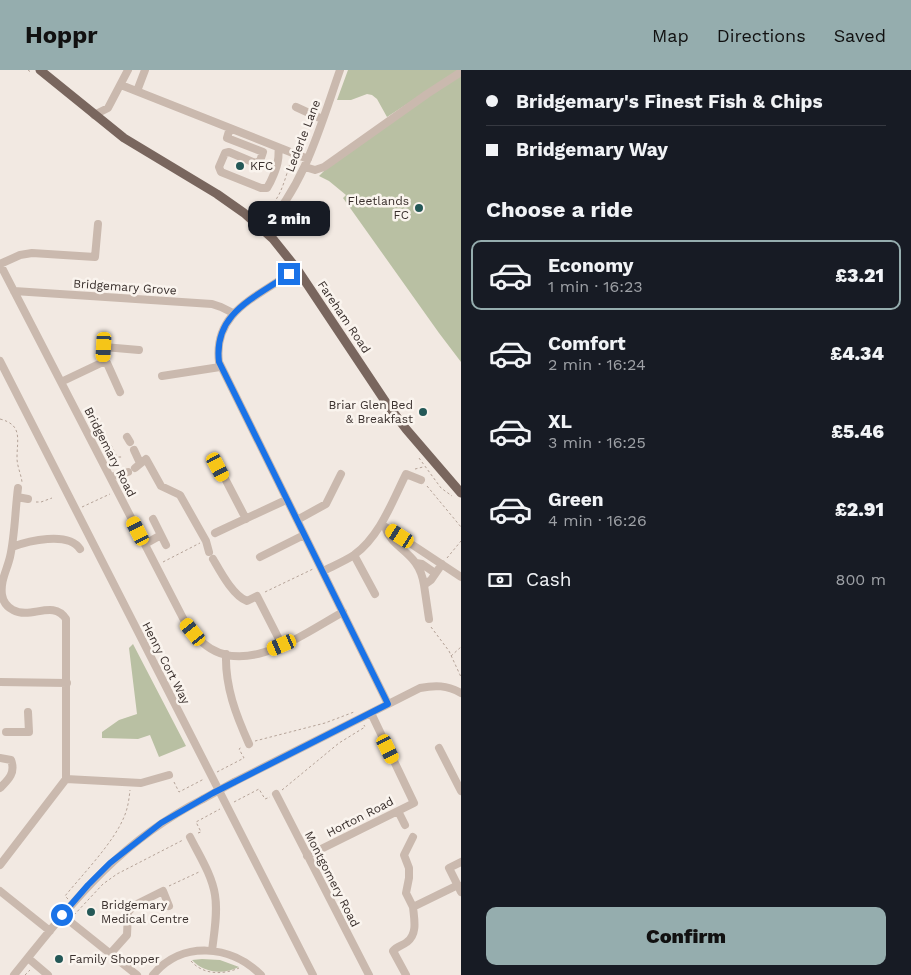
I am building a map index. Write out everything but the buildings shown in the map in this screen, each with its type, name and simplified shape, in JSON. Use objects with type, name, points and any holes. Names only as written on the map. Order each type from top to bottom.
[{"type":"main road","name":"Fareham Road","points":[[37,73],[124,138],[217,194],[273,239],[297,269],[387,404],[457,495]]},
{"type":"street","points":[[94,115],[108,108],[128,70]]},
{"type":"street","points":[[136,91],[145,70]]},
{"type":"street","name":"Lederle Lane","points":[[263,230],[280,210],[305,167],[340,70]]},
{"type":"street","points":[[305,167],[315,170],[324,167],[405,109],[461,72]]},
{"type":"street","points":[[121,84],[308,159]]},
{"type":"street","points":[[296,107],[322,119]]},
{"type":"street","points":[[230,128],[227,138],[263,152],[260,161],[254,163],[229,152],[225,153],[219,168],[221,172],[256,186],[267,188],[272,180],[278,160],[279,148]]},
{"type":"street","points":[[0,264],[20,255],[32,253],[95,257],[98,224]]},
{"type":"street","name":"Bridgemary Road","points":[[0,264],[144,544],[189,627],[204,644],[226,654],[245,657],[260,655],[343,612]]},
{"type":"street","points":[[289,274],[232,313],[220,337],[218,352],[220,367],[322,568],[388,704]]},
{"type":"street","name":"Bridgemary Grove","points":[[14,291],[212,304],[232,313]]},
{"type":"street","points":[[103,363],[104,347],[138,350]]},
{"type":"street","name":"Henry Cort Way","points":[[0,361],[313,975]]},
{"type":"street","points":[[61,382],[103,363],[107,363],[120,392]]},
{"type":"street","points":[[162,376],[220,367]]},
{"type":"street","points":[[131,443],[135,468]]},
{"type":"street","points":[[111,477],[135,468],[146,459],[160,486],[180,495],[223,576],[241,599],[247,601],[258,596],[282,645]]},
{"type":"street","points":[[218,467],[246,519]]},
{"type":"street","points":[[297,520],[326,504],[341,474]]},
{"type":"street","points":[[322,568],[354,555],[383,526],[406,474],[421,480]]},
{"type":"street","points":[[0,865],[66,779],[67,624],[62,613],[53,609],[21,613],[14,611],[4,602],[1,586],[12,548],[18,488]]},
{"type":"street","points":[[17,497],[28,499]]},
{"type":"street","points":[[215,533],[286,500]]},
{"type":"street","points":[[153,519],[166,545]]},
{"type":"street","points":[[383,526],[416,563],[422,576],[429,619]]},
{"type":"street","points":[[383,526],[461,577]]},
{"type":"street","points":[[73,532],[73,541],[80,549]]},
{"type":"street","points":[[144,544],[161,535]]},
{"type":"street","points":[[260,557],[304,535]]},
{"type":"street","points":[[12,548],[29,541],[73,541]]},
{"type":"street","points":[[354,555],[375,594]]},
{"type":"street","points":[[416,563],[422,564],[435,573]]},
{"type":"street","points":[[424,585],[442,564]]},
{"type":"street","points":[[226,654],[228,686],[237,716],[249,744]]},
{"type":"street","points":[[0,682],[67,683]]},
{"type":"street","points":[[14,975],[72,903],[110,863],[161,823],[358,715],[370,713],[420,688],[446,686],[461,693]]},
{"type":"street","points":[[6,732],[28,732],[28,712]]},
{"type":"street","name":"Horton Road","points":[[308,856],[414,802],[370,713]]},
{"type":"street","points":[[439,748],[461,791]]},
{"type":"street","points":[[0,758],[11,760],[13,765],[11,776],[0,788]]},
{"type":"street","points":[[66,779],[141,783],[170,775]]},
{"type":"street","name":"Montgomery Road","points":[[276,794],[369,975]]},
{"type":"street","points":[[398,811],[405,825]]},
{"type":"street","points":[[190,837],[211,880],[216,902],[212,951]]},
{"type":"street","points":[[406,975],[393,951],[408,942],[413,936],[415,925],[415,906],[406,894],[409,878],[404,855],[413,837]]},
{"type":"street","points":[[415,906],[459,889],[449,868],[461,862]]},
{"type":"street","points":[[0,891],[50,931]]},
{"type":"street","points":[[110,954],[127,935],[128,912],[135,905],[162,892],[169,906]]},
{"type":"street","points":[[62,915],[137,975]]},
{"type":"street","points":[[153,975],[177,956],[212,951],[235,956],[261,975]]},
{"type":"street","points":[[28,958],[48,975]]},
{"type":"path","points":[[28,70],[37,73]]},
{"type":"path","points":[[279,233],[286,215],[272,204],[278,197],[294,153]]},
{"type":"path","points":[[0,419],[10,421],[16,429],[18,437],[17,460],[22,487],[18,488]]},
{"type":"path","points":[[111,445],[117,457],[123,457]]},
{"type":"path","points":[[417,454],[441,488],[457,495]]},
{"type":"path","points":[[421,480],[461,527]]},
{"type":"path","points":[[80,508],[117,490]]},
{"type":"path","points":[[156,566],[206,541]]},
{"type":"path","points":[[442,564],[461,542]]},
{"type":"path","points":[[258,596],[322,568]]},
{"type":"path","points":[[429,619],[431,626],[449,651],[461,678]]},
{"type":"path","points":[[450,656],[461,648]]},
{"type":"path","points":[[217,772],[244,758],[239,749],[249,744],[358,715],[365,726],[338,743],[276,794],[264,800],[259,789],[232,803]]},
{"type":"path","points":[[170,775],[179,792],[206,778]]},
{"type":"path","points":[[72,903],[65,896],[113,836],[124,818],[129,800],[130,783]]},
{"type":"path","points":[[69,921],[103,884],[117,874],[201,832],[196,822],[221,809]]},
{"type":"path","points":[[162,892],[168,886],[205,868]]},
{"type":"path","points":[[188,953],[191,962],[199,969],[212,973],[226,973],[239,969],[245,962]]},
{"type":"green space","points":[[348,70],[459,70],[387,117],[377,99],[372,95],[367,94],[351,100],[337,100]]},
{"type":"green space","points":[[461,74],[461,362],[343,198],[346,195],[329,181],[319,176],[340,155]]},
{"type":"green space","points":[[133,644],[186,746],[159,757],[150,735],[138,739],[102,738],[102,732],[119,720],[137,714],[129,648]]},
{"type":"green space","points":[[192,960],[220,960],[239,967],[220,972],[202,968]]},
{"type":"place","name":"KFC","points":[[240,166]]},
{"type":"place","name":"Fleetlands FC","points":[[419,208]]},
{"type":"place","name":"Briar Glen Bed & Breakfast","points":[[423,412]]},
{"type":"place","name":"Bridgemary Medical Centre","points":[[91,912]]},
{"type":"place","name":"Family Shopper","points":[[59,959]]},
{"type":"route","points":[[62,915],[110,863],[161,823],[213,793],[388,704],[220,367],[218,352],[221,332],[232,313],[289,274]]}]
